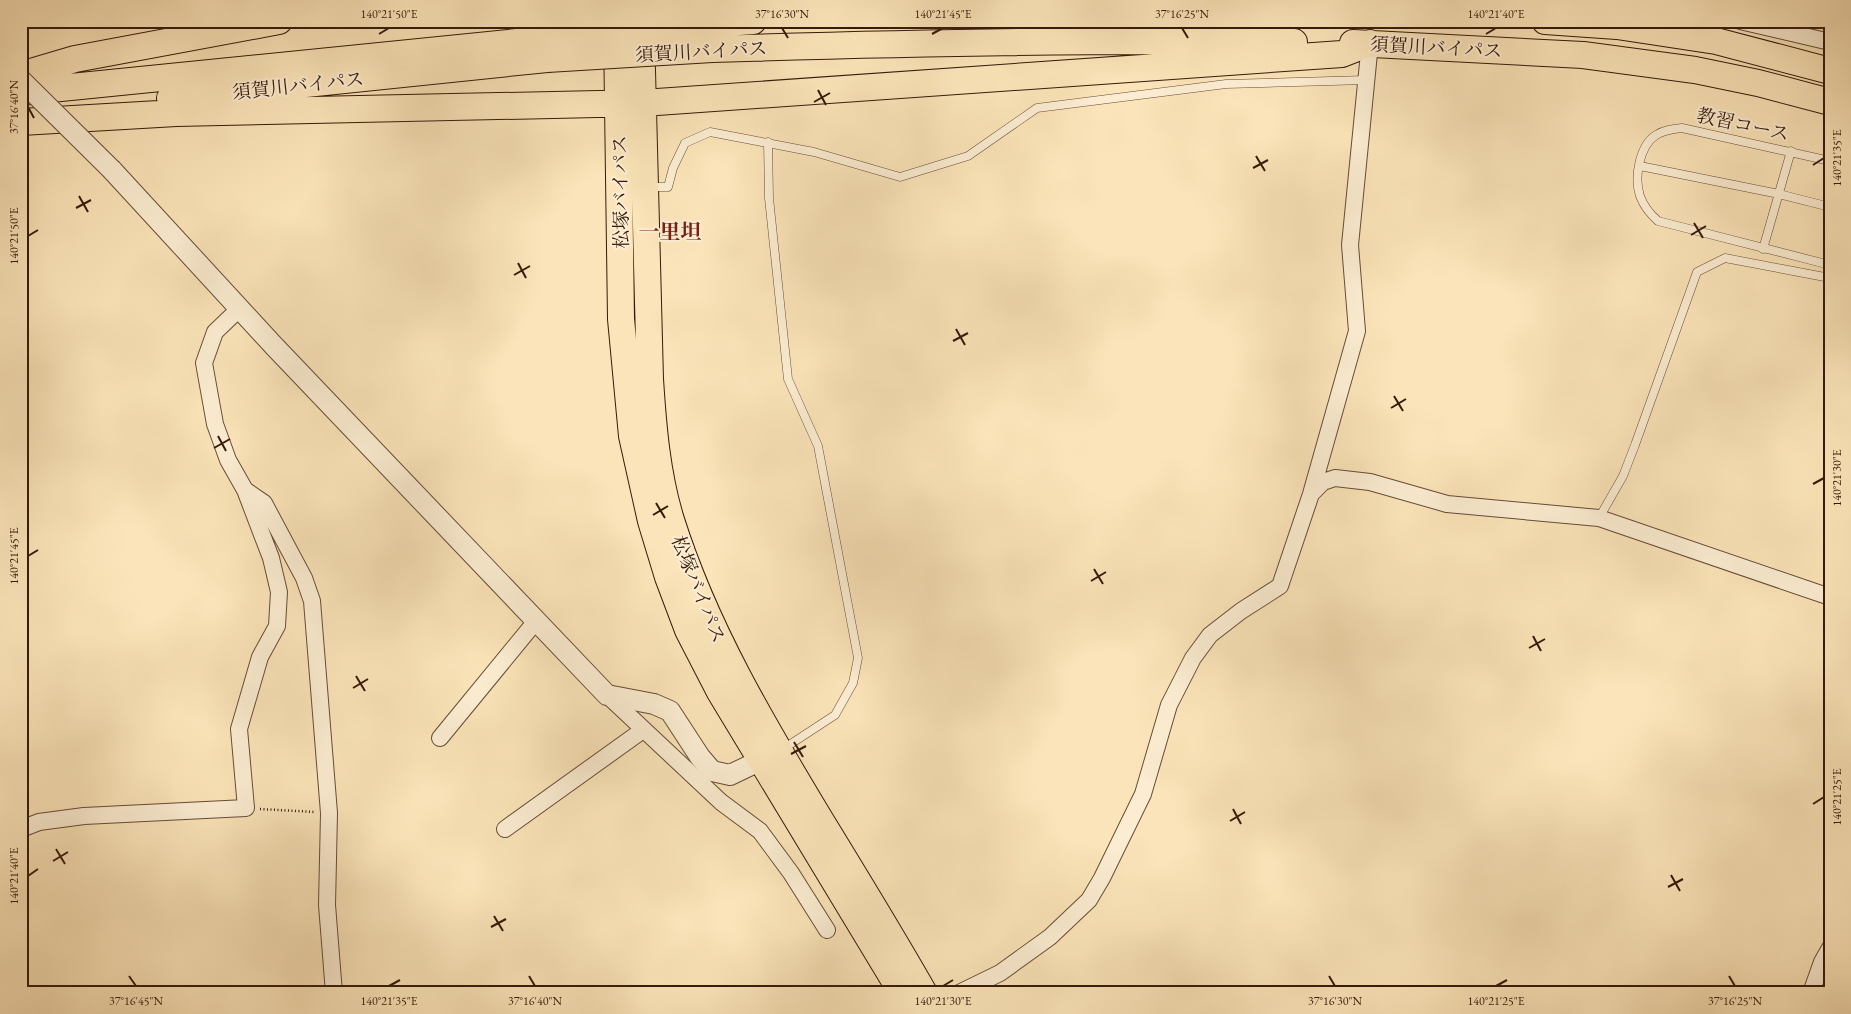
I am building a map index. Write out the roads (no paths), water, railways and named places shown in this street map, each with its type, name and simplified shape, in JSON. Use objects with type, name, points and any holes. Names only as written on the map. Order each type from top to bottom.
[{"type":"highway","points":[[21,74],[75,59],[280,21]]},
{"type":"highway","points":[[617,21],[631,104]]},
{"type":"highway","points":[[631,104],[641,21]]},
{"type":"highway","name":"須賀川バイパス","points":[[712,37],[753,21]]},
{"type":"highway","points":[[1545,21],[1611,24],[1716,40],[1830,71]]},
{"type":"highway","name":"須賀川バイパス","points":[[21,92],[712,37],[969,42],[1185,40],[1370,43],[1583,55],[1695,70],[1758,82],[1830,102]]},
{"type":"highway","points":[[21,122],[176,113],[631,104],[1342,54],[1370,43]]},
{"type":"highway","name":"須賀川バイパス","points":[[21,118],[93,105],[547,49]]},
{"type":"highway","points":[[1761,51],[1830,59]]},
{"type":"highway","name":"松塚バイパス","points":[[631,104],[646,187],[647,317],[650,379],[654,433],[666,502],[688,568],[710,621],[738,678],[770,756],[902,993]]},
{"type":"highway","name":"松塚バイパス","points":[[631,104],[621,319],[632,436],[641,478],[668,577],[688,630],[720,692],[770,756],[924,993]]},
{"type":"street","points":[[1740,21],[1830,42]]},
{"type":"street","points":[[959,993],[1000,973],[1021,958],[1057,931],[1089,900],[1102,878],[1143,794],[1169,705],[1193,658],[1210,635],[1241,611],[1280,586],[1311,494],[1357,331],[1350,245],[1368,80],[1370,43]]},
{"type":"street","points":[[21,80],[112,170],[239,309],[607,695],[721,802],[760,831],[791,873],[827,930]]},
{"type":"street","points":[[21,829],[39,822],[84,816],[246,808],[239,729],[260,657],[277,626],[278,592],[271,558],[245,490],[228,460],[215,424],[204,363],[215,332],[239,309]]},
{"type":"street","points":[[1311,494],[1323,482],[1335,478],[1370,482],[1447,504],[1599,518],[1830,597]]},
{"type":"street","points":[[245,490],[264,503],[304,578],[312,601],[329,813],[327,905],[334,993]]},
{"type":"street","points":[[440,738],[536,621]]},
{"type":"street","points":[[607,695],[654,704],[670,711],[700,757],[712,771],[730,775],[770,756]]},
{"type":"street","points":[[504,829],[643,730]]},
{"type":"street","points":[[1811,993],[1822,962],[1830,948]]},
{"type":"lane","points":[[646,187],[668,187],[673,168],[685,143],[710,132],[814,152],[900,178],[968,156],[1037,108],[1226,84],[1368,80]]},
{"type":"lane","name":"教習コース","points":[[1830,161],[1791,150],[1682,128],[1665,130],[1645,145],[1638,182],[1640,196],[1648,212],[1658,221],[1763,250],[1830,265]]},
{"type":"lane","points":[[768,142],[769,198],[788,378],[818,446],[858,658],[853,682],[835,716],[770,756]]},
{"type":"lane","points":[[1763,250],[1791,150]]},
{"type":"lane","points":[[1640,166],[1779,194],[1830,207]]},
{"type":"lane","points":[[1599,518],[1623,476],[1697,272],[1725,258],[1830,278]]},
{"type":"district","name":"一里坦","points":[[670,232]]}]
